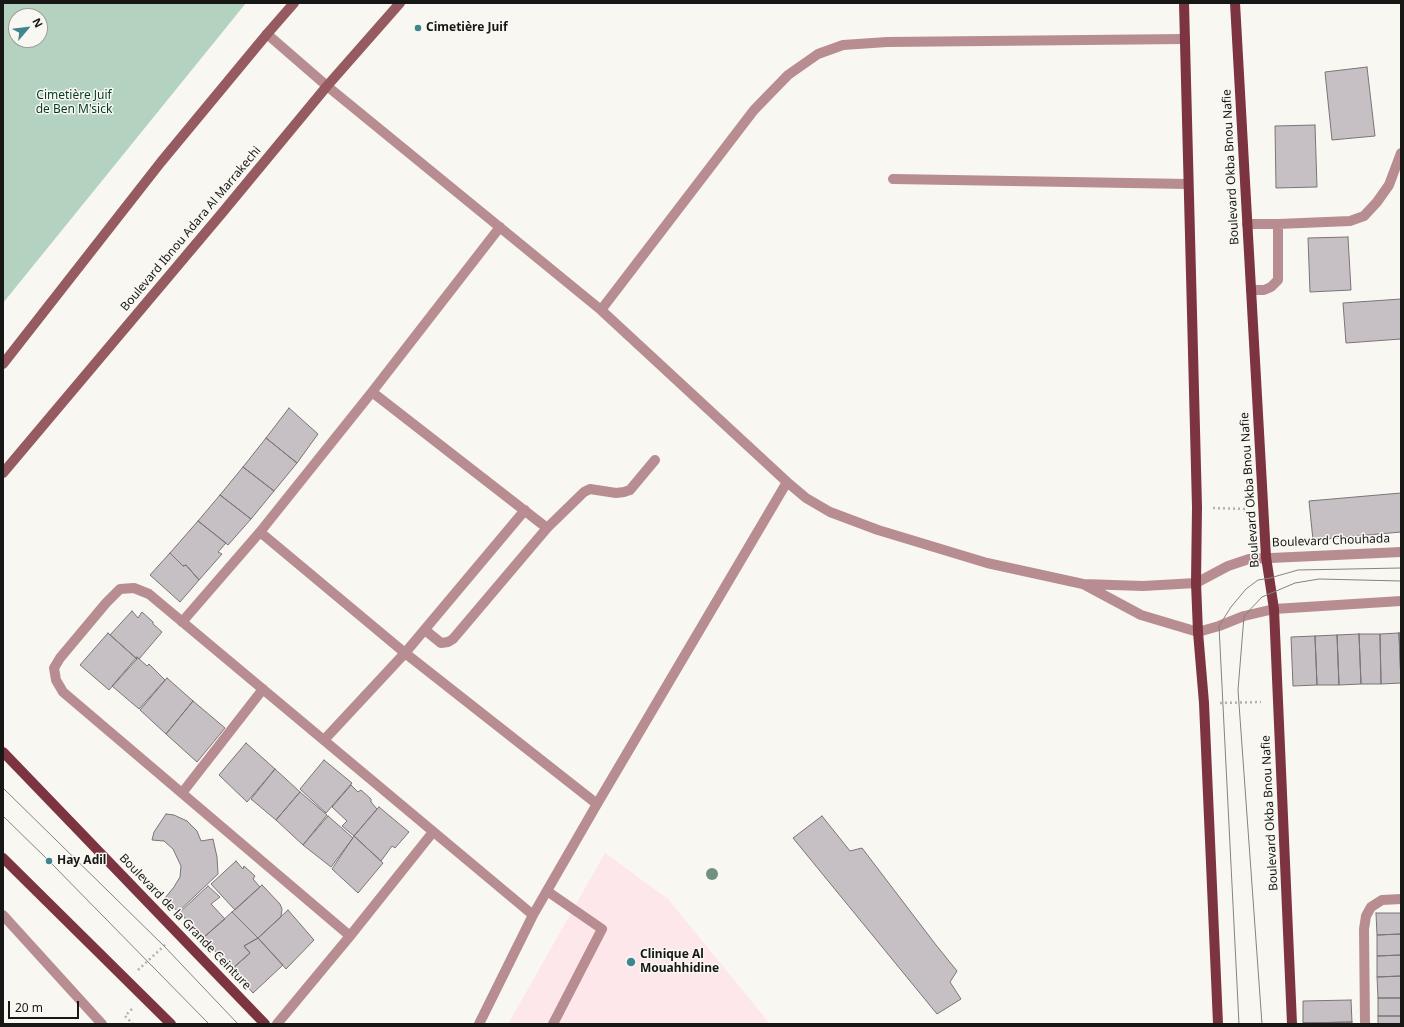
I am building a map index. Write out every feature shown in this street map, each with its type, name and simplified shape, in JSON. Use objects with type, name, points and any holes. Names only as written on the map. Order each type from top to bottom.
[{"type":"main road","points":[[3,364],[161,162],[294,3]]},
{"type":"main road","name":"Boulevard Ibnou Adara Al Marrakechi","points":[[3,473],[222,214],[327,86],[400,3]]},
{"type":"main road","points":[[1184,3],[1197,507],[1196,583],[1198,632],[1204,704],[1218,1024]]},
{"type":"main road","name":"Boulevard Okba Bnou Nafie","points":[[1234,3],[1266,557],[1274,609],[1292,1024]]},
{"type":"main road","name":"Boulevard de la Grande Ceinture","points":[[3,752],[264,1024]]},
{"type":"main road","points":[[3,858],[127,980],[167,1023]]},
{"type":"street","points":[[267,34],[327,86],[601,310],[806,498],[830,512],[878,530],[987,563],[1083,584],[1143,586],[1196,583]]},
{"type":"street","points":[[601,310],[754,110],[788,75],[818,54],[843,45],[886,42],[1185,38]]},
{"type":"street","points":[[1247,224],[1350,221],[1364,216],[1377,202],[1389,185],[1401,153]]},
{"type":"street","points":[[893,179],[1188,184]]},
{"type":"street","points":[[1251,290],[1264,290],[1272,287],[1278,280],[1278,224]]},
{"type":"street","points":[[182,622],[260,532],[372,392],[500,227]]},
{"type":"street","points":[[372,392],[547,528]]},
{"type":"street","points":[[425,630],[444,643],[452,638],[547,528],[584,492],[590,489],[616,493],[630,490],[655,460]]},
{"type":"street","points":[[479,1024],[547,891],[787,482]]},
{"type":"street","points":[[324,740],[405,653],[525,510]]},
{"type":"street","points":[[260,532],[405,653],[597,804]]},
{"type":"street","name":"Boulevard Chouhada","points":[[1196,583],[1228,566],[1249,558],[1401,552]]},
{"type":"street","points":[[1083,584],[1141,615],[1198,632],[1219,626],[1244,616],[1274,609],[1401,601]]},
{"type":"street","points":[[350,936],[63,692],[56,680],[54,668],[60,658],[106,602],[120,589],[134,588],[149,594],[533,916]]},
{"type":"street","points":[[182,793],[263,690]]},
{"type":"street","points":[[277,1024],[433,832]]},
{"type":"street","points":[[547,891],[602,929],[553,1024]]},
{"type":"street","points":[[1365,1024],[1364,929],[1366,916],[1371,907],[1382,900],[1401,899]]},
{"type":"street","points":[[3,915],[102,1024]]},
{"type":"path","points":[[1197,507],[1263,509]]},
{"type":"path","points":[[1204,704],[1278,701]]},
{"type":"path","points":[[127,980],[177,934]]},
{"type":"path","points":[[129,1003],[133,1008],[125,1016],[133,1024]]},
{"type":"shaded area","name":"Clinique Al Mouahhidine","points":[[605,853],[668,899],[770,1024],[508,1024]]},
{"type":"green space","name":"Cimetière Juif de Ben M'sick","points":[[3,3],[246,3],[3,303]]},
{"type":"building","points":[[1367,67],[1375,136],[1332,140],[1325,72]]},
{"type":"building","points":[[1315,125],[1317,187],[1276,188],[1275,126]]},
{"type":"building","points":[[1348,237],[1351,290],[1310,292],[1308,238]]},
{"type":"building","points":[[1401,299],[1401,339],[1346,343],[1343,303]]},
{"type":"building","points":[[289,408],[318,434],[297,463],[266,438]]},
{"type":"building","points":[[266,438],[297,463],[274,491],[243,467]]},
{"type":"building","points":[[243,467],[274,491],[251,519],[220,495]]},
{"type":"building","points":[[1401,493],[1401,532],[1313,540],[1309,501]]},
{"type":"building","points":[[220,495],[251,519],[228,545],[198,521]]},
{"type":"building","points":[[198,521],[226,543],[218,552],[222,554],[199,580],[186,565],[183,566],[170,553]]},
{"type":"building","points":[[170,553],[183,566],[186,565],[199,580],[180,602],[150,575]]},
{"type":"building","points":[[132,611],[138,618],[142,612],[162,632],[139,659],[137,657],[137,659],[110,635]]},
{"type":"building","points":[[108,633],[137,659],[109,690],[80,665]]},
{"type":"building","points":[[1399,633],[1401,683],[1381,684],[1380,634]]},
{"type":"building","points":[[1399,633],[1401,633],[1401,683]]},
{"type":"building","points":[[1359,634],[1361,684],[1339,685],[1337,635]]},
{"type":"building","points":[[1359,634],[1380,634],[1381,684],[1361,684]]},
{"type":"building","points":[[1337,635],[1339,685],[1317,685],[1315,636]]},
{"type":"building","points":[[1315,636],[1317,685],[1293,686],[1291,637]]},
{"type":"building","points":[[137,657],[147,666],[149,664],[165,680],[139,709],[112,686]]},
{"type":"building","points":[[167,678],[193,701],[166,734],[140,710]]},
{"type":"building","points":[[193,701],[225,728],[197,762],[166,734]]},
{"type":"building","points":[[246,743],[275,769],[247,802],[219,775]]},
{"type":"building","points":[[324,760],[352,783],[326,813],[300,789]]},
{"type":"building","points":[[275,769],[300,792],[276,820],[251,799]]},
{"type":"building","points":[[351,785],[358,792],[361,790],[371,799],[371,802],[377,809],[354,836],[342,826],[347,821],[332,807]]},
{"type":"building","points":[[300,792],[327,815],[303,845],[276,820]]},
{"type":"building","points":[[379,807],[409,832],[395,848],[392,846],[381,861],[354,836]]},
{"type":"building","points":[[166,814],[174,815],[187,821],[197,831],[201,841],[213,839],[217,857],[218,874],[178,912],[165,898],[180,877],[181,866],[173,849],[164,841],[152,840],[154,832]]},
{"type":"building","points":[[328,816],[353,838],[331,867],[303,845]]},
{"type":"building","points":[[822,816],[850,851],[862,848],[957,971],[950,982],[961,999],[937,1014],[793,838]]},
{"type":"building","points":[[354,836],[383,863],[358,893],[332,869]]},
{"type":"building","points":[[236,861],[243,869],[244,866],[255,876],[253,879],[260,887],[235,910],[211,884]]},
{"type":"building","points":[[262,885],[280,904],[282,909],[281,917],[258,938],[232,912]]},
{"type":"building","points":[[208,886],[220,897],[211,904],[225,919],[203,938],[200,933],[197,935],[187,924],[188,922],[180,912]]},
{"type":"building","points":[[288,910],[314,940],[286,969],[258,938]]},
{"type":"building","points":[[232,912],[258,938],[244,946],[250,953],[232,969],[203,938]]},
{"type":"building","points":[[1376,913],[1401,913],[1401,934],[1377,935]]},
{"type":"building","points":[[1401,934],[1401,955],[1377,956],[1377,935]]},
{"type":"building","points":[[258,938],[283,965],[253,993],[232,969],[250,953],[244,946]]},
{"type":"building","points":[[1401,955],[1401,976],[1377,977],[1377,956]]},
{"type":"building","points":[[1401,976],[1401,998],[1378,998],[1377,977]]},
{"type":"building","points":[[1378,998],[1401,998],[1401,1016],[1378,1016]]},
{"type":"building","points":[[1351,1000],[1352,1022],[1303,1023],[1303,1001]]},
{"type":"building","points":[[1378,1016],[1401,1016],[1401,1024],[1378,1024]]},
{"type":"building","points":[[1352,1022],[1352,1024],[1303,1023]]},
{"type":"tram line","points":[[1239,1024],[1219,626],[1231,607],[1246,589],[1258,580],[1298,570],[1401,568]]},
{"type":"tram line","points":[[1262,1024],[1238,690],[1244,616],[1262,597],[1295,583],[1319,579],[1401,581]]},
{"type":"tram line","points":[[3,788],[164,946],[238,1024]]},
{"type":"tram line","points":[[3,816],[209,1024]]},
{"type":"place","name":"Cimetière Juif","points":[[418,28]]},
{"type":"place","name":"Hay Adil","points":[[49,861]]},
{"type":"place","name":"Clinique Al Mouahhidine","points":[[631,962]]}]
